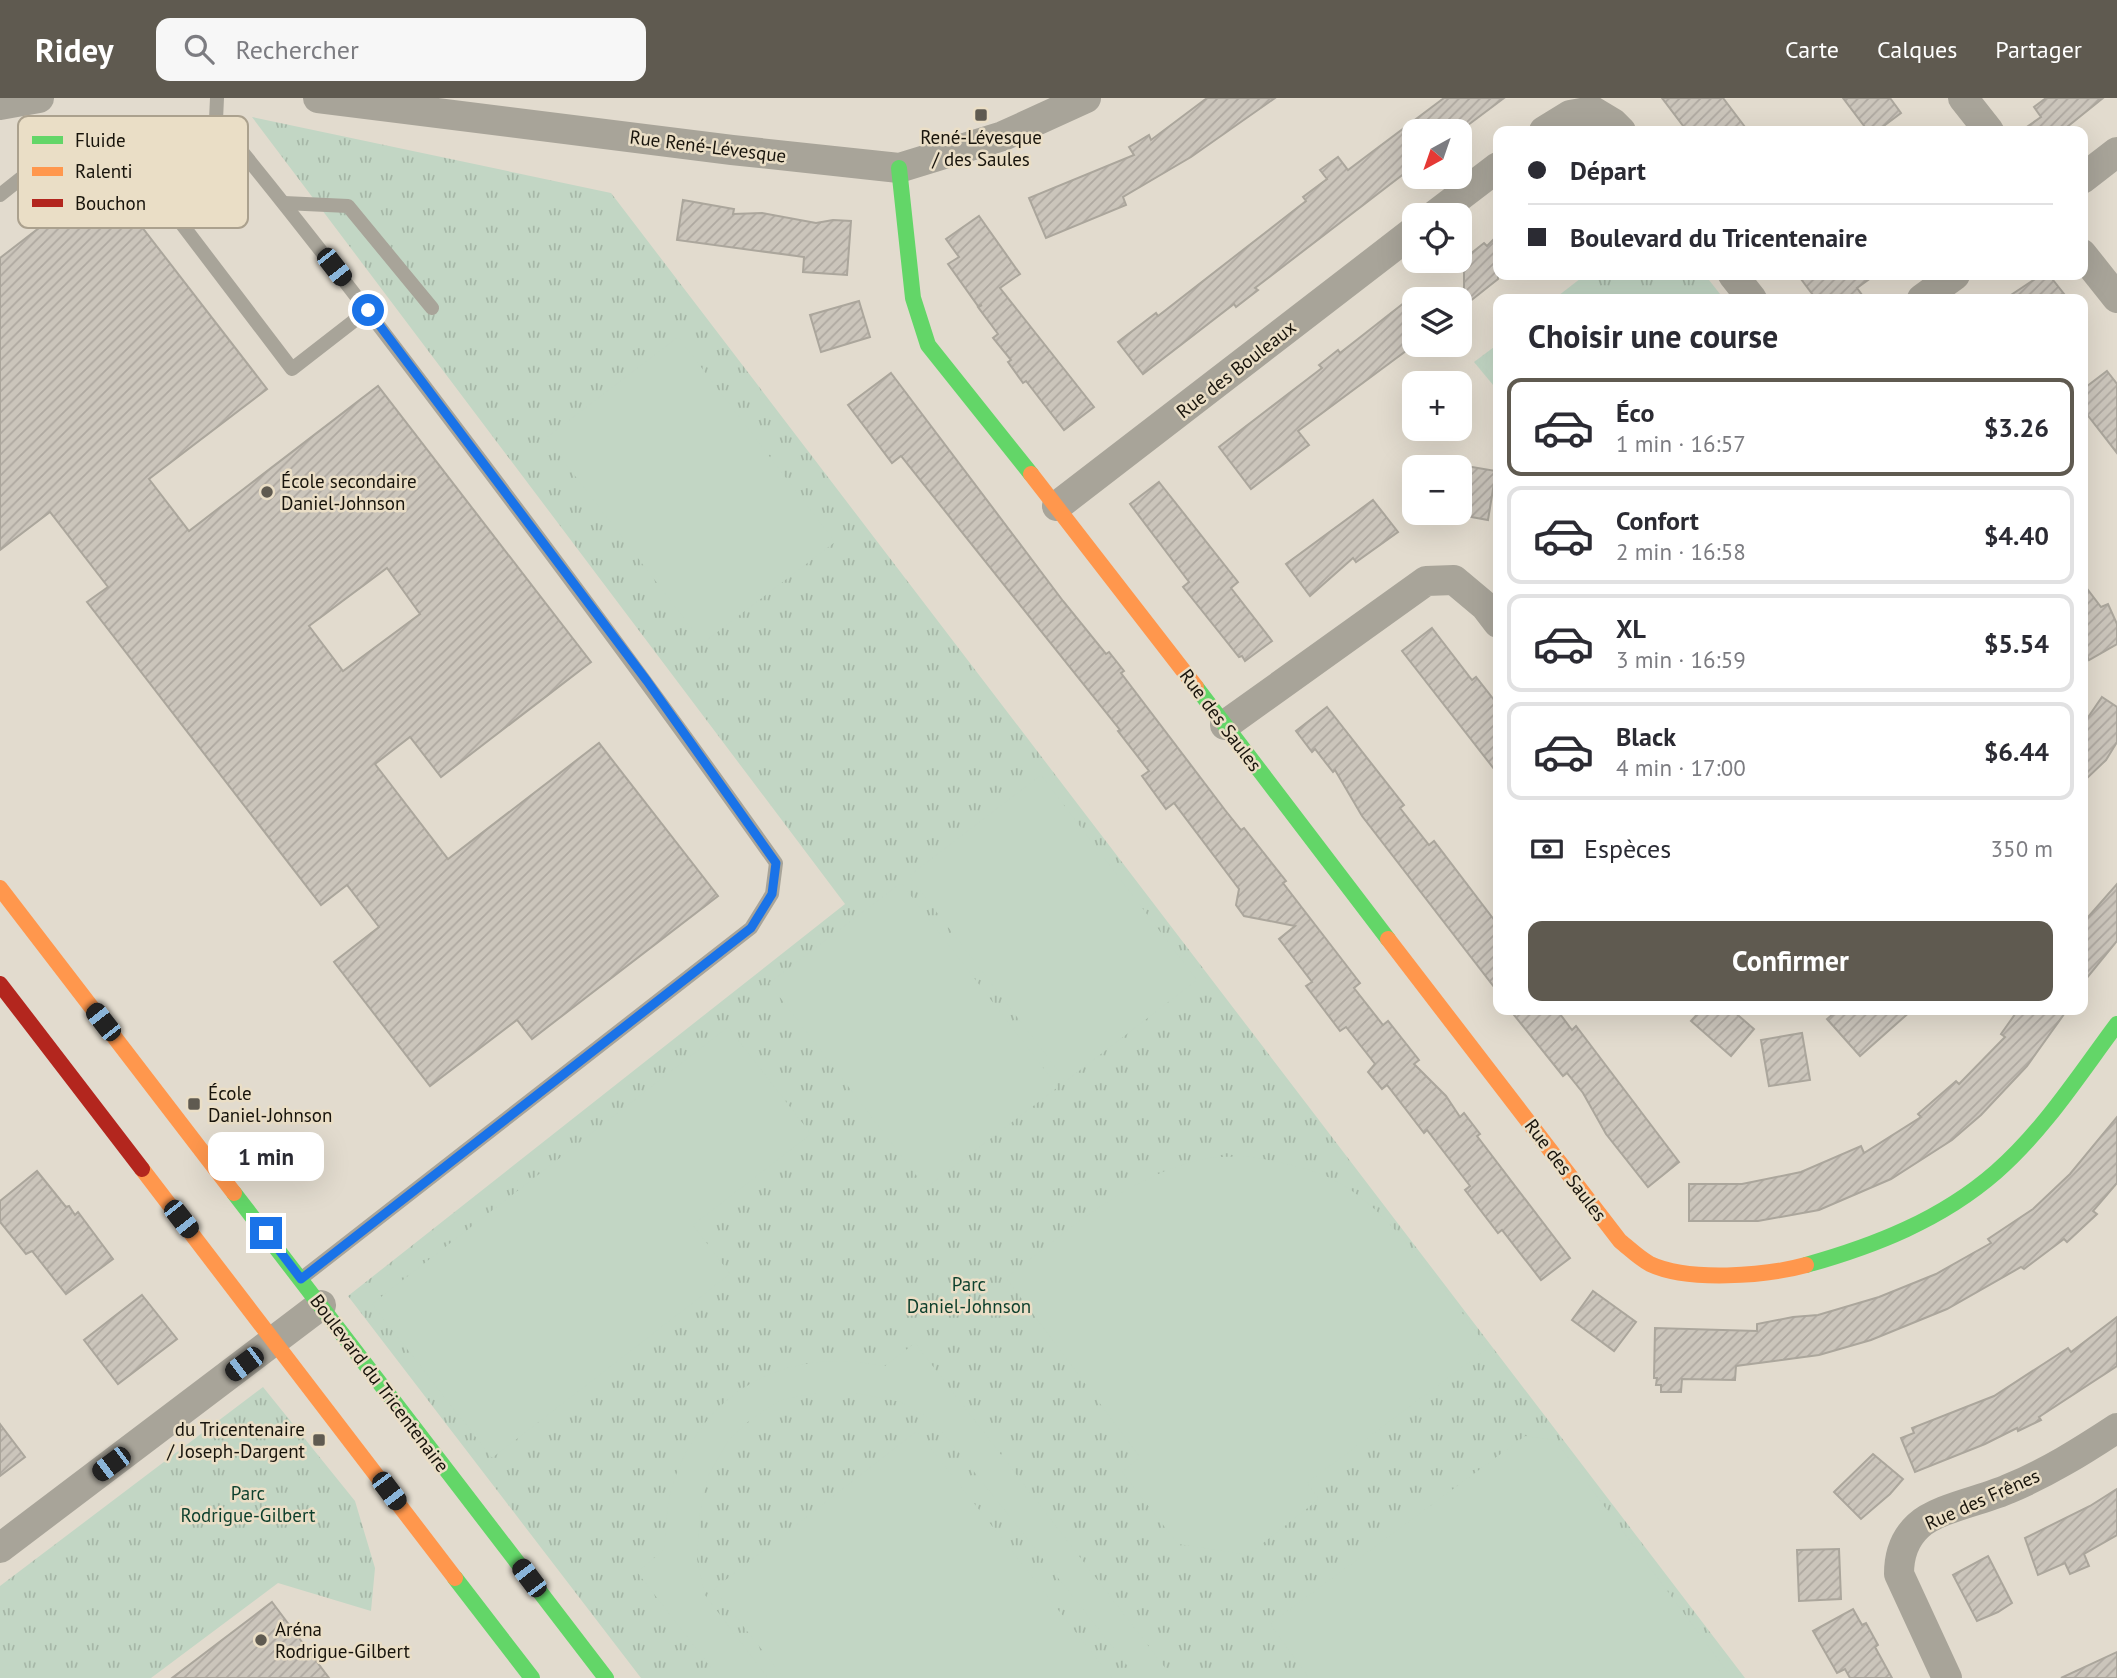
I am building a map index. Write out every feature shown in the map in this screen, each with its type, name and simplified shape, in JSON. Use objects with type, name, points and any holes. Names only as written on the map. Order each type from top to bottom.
[{"type":"street","points":[[0,105],[39,98]]},
{"type":"street","name":"Rue René-Lévesque","points":[[318,98],[898,168],[1003,136],[1086,98]]},
{"type":"street","points":[[1963,98],[1985,126]]},
{"type":"street","points":[[1552,126],[1570,115],[1593,111],[1615,126]]},
{"type":"street","points":[[2088,174],[2117,152]]},
{"type":"street","name":"Rue des Saules","points":[[898,168],[913,298],[928,345],[1057,506],[1620,1241],[1650,1264],[1695,1276],[1767,1275],[1848,1253],[1922,1222],[1995,1174],[2036,1130],[2117,1024]]},
{"type":"street","points":[[1451,203],[1493,171]]},
{"type":"street","name":"Rue des Bouleaux","points":[[1057,506],[1402,241]]},
{"type":"street","points":[[2088,262],[2117,298]]},
{"type":"street","points":[[1737,280],[1748,294]]},
{"type":"street","points":[[1929,294],[1948,280]]},
{"type":"street","points":[[1225,724],[1426,581],[1454,580],[1485,606],[1493,616]]},
{"type":"street","name":"Boulevard du Tricentenaire","points":[[0,888],[321,1305],[463,1501],[606,1678]]},
{"type":"street","points":[[0,984],[275,1341],[426,1529],[532,1678]]},
{"type":"street","points":[[0,1548],[321,1305]]},
{"type":"street","name":"Rue des Frênes","points":[[1947,1678],[1899,1574],[1899,1557],[1908,1539],[1918,1525],[1934,1516],[2007,1490],[2057,1465],[2117,1428]]},
{"type":"lane","points":[[216,116],[217,98]]},
{"type":"lane","points":[[248,159],[368,310],[647,681],[776,863],[772,894],[751,928],[301,1279]]},
{"type":"lane","points":[[0,195],[18,181]]},
{"type":"lane","points":[[284,202],[348,206],[432,308]]},
{"type":"lane","points":[[186,228],[292,369],[368,310]]},
{"type":"green space","name":"Parc Daniel-Johnson","points":[[252,117],[611,193],[1745,1678],[641,1678],[348,1296],[845,904]]},
{"type":"green space","points":[[1579,280],[1709,280],[1720,294],[1560,294]]},
{"type":"green space","points":[[678,337],[835,542],[703,643],[546,438]]},
{"type":"green space","points":[[1493,348],[1493,385],[1474,362]]},
{"type":"green space","points":[[1041,775],[1197,980],[1066,1081],[909,876]]},
{"type":"green space","points":[[901,883],[1058,1087],[926,1188],[769,983]]},
{"type":"green space","points":[[728,1027],[811,1134],[693,1225],[730,1274],[492,1458],[372,1304]]},
{"type":"green space","points":[[1252,1157],[1314,1172],[1334,1180],[1359,1196],[1381,1215],[1410,1247],[1488,1348],[1307,1483],[1319,1499],[1248,1555],[1178,1544],[1122,1472],[1140,1457],[1006,1278],[1099,1208],[1149,1178],[1203,1159]]},
{"type":"green space","points":[[915,1343],[1173,1678],[1137,1678],[934,1421],[901,1402],[856,1393],[816,1393],[782,1400],[752,1418],[728,1441],[708,1476],[700,1513],[697,1559],[705,1595],[768,1678],[719,1678],[637,1572],[664,1550],[671,1491],[681,1462],[695,1436],[733,1395],[757,1380],[783,1369],[811,1363],[847,1361],[885,1366]]},
{"type":"green space","name":"Parc Rodrigue-Gilbert","points":[[263,1387],[355,1501],[375,1568],[371,1611],[278,1583],[151,1678],[0,1678],[0,1586]]},
{"type":"green space","points":[[917,1431],[1112,1678],[784,1678],[714,1589]]},
{"type":"green space","points":[[1525,1436],[1555,1440],[1732,1678],[1309,1678],[1270,1624]]},
{"type":"building","points":[[1207,98],[1275,98],[1191,157],[1123,197],[1126,205],[1046,238],[1029,198],[1134,155],[1129,147],[1149,135],[1151,140]]},
{"type":"building","points":[[1444,98],[1504,98],[1472,122],[1472,119],[1416,119]]},
{"type":"building","points":[[1662,98],[1723,98],[1744,126],[1683,126]]},
{"type":"building","points":[[1843,98],[1890,98],[1901,113],[1884,126],[1864,126]]},
{"type":"building","points":[[2046,98],[2103,98],[2068,126],[2028,126],[2041,117],[2034,107]]},
{"type":"building","points":[[1402,130],[1402,175],[1255,288],[1258,290],[1236,307],[1234,304],[1143,374],[1118,342],[1156,313],[1158,316],[1306,201],[1303,197],[1327,179],[1320,170],[1338,157],[1348,170]]},
{"type":"building","points":[[683,200],[734,209],[733,214],[762,213],[816,223],[851,221],[847,275],[803,272],[804,257],[677,240]]},
{"type":"building","points":[[979,216],[1020,274],[1000,288],[1094,407],[1064,430],[1008,362],[1011,360],[993,338],[998,334],[978,307],[982,305],[978,306],[948,264],[959,257],[946,239]]},
{"type":"building","points":[[39,228],[143,228],[267,389],[149,479],[189,531],[378,386],[591,662],[441,777],[410,737],[375,764],[448,859],[599,743],[718,896],[532,1039],[517,1020],[430,1086],[334,962],[379,927],[347,885],[321,905],[87,602],[108,587],[50,512],[0,550],[0,258]],"holes":[[[387,568],[420,614],[343,671],[309,626]]]},
{"type":"building","points":[[1493,240],[1493,280],[1497,280],[1472,300],[1472,287],[1464,287],[1464,273],[1472,273],[1472,253],[1484,243],[1487,246]]},
{"type":"building","points":[[1802,280],[1868,280],[1857,288],[1861,294],[1812,294]]},
{"type":"building","points":[[2034,280],[2053,280],[2064,294],[2012,294]]},
{"type":"building","points":[[859,301],[870,337],[821,352],[810,315]]},
{"type":"building","points":[[1402,304],[1402,354],[1298,431],[1309,445],[1251,489],[1219,447],[1322,368],[1319,365],[1338,350],[1340,353]]},
{"type":"building","points":[[2107,371],[2117,384],[2117,453],[2088,416],[2088,385]]},
{"type":"building","points":[[891,373],[1063,601],[1106,654],[1109,652],[1124,671],[1121,673],[1225,810],[1241,830],[1244,828],[1286,881],[1283,883],[1360,983],[1354,988],[1383,1025],[1388,1021],[1419,1060],[1414,1064],[1446,1096],[1460,1117],[1464,1113],[1480,1134],[1477,1136],[1570,1258],[1541,1280],[1502,1230],[1498,1233],[1465,1190],[1470,1186],[1427,1130],[1424,1133],[1387,1085],[1382,1089],[1368,1072],[1375,1064],[1346,1027],[1340,1031],[1306,986],[1312,982],[1279,939],[1295,926],[1244,916],[1236,905],[1239,889],[1174,803],[1166,809],[1142,776],[1149,771],[1118,731],[1120,730],[901,456],[892,463],[848,405]]},
{"type":"building","points":[[1472,467],[1493,470],[1488,520],[1472,517]]},
{"type":"building","points":[[1159,482],[1238,582],[1231,588],[1272,641],[1245,661],[1183,587],[1189,582],[1130,504]]},
{"type":"building","points":[[1373,500],[1398,532],[1356,562],[1353,558],[1310,596],[1286,564]]},
{"type":"building","points":[[2088,590],[2101,607],[2108,604],[2117,624],[2117,644],[2089,660]]},
{"type":"building","points":[[1432,628],[1472,680],[1476,677],[1493,699],[1493,768],[1402,651]]},
{"type":"building","points":[[2102,697],[2117,707],[2117,742],[2106,760],[2088,777],[2088,717]]},
{"type":"building","points":[[1327,707],[1404,805],[1400,808],[1429,845],[1434,841],[1493,918],[1493,986],[1362,816],[1335,770],[1333,772],[1315,749],[1312,752],[1296,731]]},
{"type":"building","points":[[2117,884],[2117,941],[2088,977],[2088,917]]},
{"type":"building","points":[[1514,1015],[1561,1015],[1572,1030],[1576,1026],[1679,1162],[1648,1187],[1606,1134],[1583,1093],[1567,1073],[1563,1076]]},
{"type":"building","points":[[1696,1015],[1738,1015],[1754,1029],[1731,1056],[1691,1021]]},
{"type":"building","points":[[1832,1015],[1906,1015],[1860,1056],[1827,1019]]},
{"type":"building","points":[[2014,1015],[2063,1015],[2027,1066],[1981,1115],[1952,1140],[1891,1179],[1819,1210],[1758,1221],[1689,1221],[1689,1184],[1742,1184],[1801,1172],[1861,1146],[1864,1153],[1921,1117],[1918,1114],[1956,1081],[1959,1084],[2005,1037],[2001,1034]]},
{"type":"building","points":[[1802,1033],[1810,1080],[1769,1086],[1761,1040]]},
{"type":"building","points":[[2117,1117],[2117,1183],[2093,1211],[2097,1214],[2067,1242],[2064,1239],[2024,1269],[2021,1267],[1947,1309],[1871,1340],[1819,1355],[1736,1366],[1735,1380],[1682,1379],[1681,1392],[1661,1392],[1661,1385],[1656,1385],[1655,1328],[1757,1331],[1757,1324],[1818,1315],[1879,1297],[1936,1274],[1991,1243],[1988,1239],[2033,1209],[2070,1174]]},
{"type":"building","points":[[37,1171],[66,1207],[69,1206],[75,1215],[78,1212],[113,1259],[66,1294],[32,1251],[26,1254],[0,1222],[0,1201]]},
{"type":"building","points":[[1593,1291],[1636,1322],[1614,1351],[1572,1320]]},
{"type":"building","points":[[142,1295],[177,1339],[118,1384],[84,1340]]},
{"type":"building","points":[[2117,1317],[2117,1366],[2039,1417],[2041,1420],[1915,1472],[1901,1438],[1914,1433],[1912,1428],[1994,1396],[2068,1348],[2071,1352]]},
{"type":"building","points":[[0,1424],[25,1457],[0,1476]]},
{"type":"building","points":[[1873,1454],[1903,1479],[1861,1519],[1834,1492]]},
{"type":"building","points":[[2117,1489],[2117,1535],[2084,1554],[2089,1566],[2070,1574],[2065,1563],[2038,1575],[2025,1538],[2090,1506]]},
{"type":"building","points":[[1839,1549],[1841,1599],[1799,1601],[1797,1550]]},
{"type":"building","points":[[1988,1556],[2012,1603],[1977,1621],[1953,1575]]},
{"type":"building","name":"Aréna Rodrigue-Gilbert","points":[[272,1602],[329,1678],[172,1678]]},
{"type":"building","points":[[1853,1609],[1862,1625],[1866,1623],[1878,1645],[1875,1647],[1892,1678],[1850,1678],[1845,1669],[1837,1673],[1813,1631]]},
{"type":"building","points":[[2117,1652],[2117,1678],[2061,1678]]},
{"type":"traffic: fast","points":[[899,168],[913,298],[928,345],[1031,474]]},
{"type":"traffic: fast","points":[[1196,687],[1388,939]]},
{"type":"traffic: fast","points":[[1806,1265],[1857,1249],[1906,1229],[1930,1218],[1975,1189],[2030,1138],[2117,1024]]},
{"type":"traffic: fast","points":[[234,1193],[606,1678]]},
{"type":"traffic: fast","points":[[455,1578],[532,1678]]},
{"type":"traffic: slow","points":[[1031,474],[1196,687]]},
{"type":"traffic: slow","points":[[0,888],[234,1193]]},
{"type":"traffic: slow","points":[[1388,939],[1620,1241],[1638,1256],[1666,1270],[1706,1275],[1770,1272],[1806,1265]]},
{"type":"traffic: slow","points":[[142,1169],[455,1578]]},
{"type":"traffic: jam","points":[[0,984],[142,1169]]},
{"type":"place","name":"René-Lévesque / des Saules","points":[[981,115]]},
{"type":"place","name":"École secondaire Daniel-Johnson","points":[[267,492]]},
{"type":"place","name":"École Daniel-Johnson","points":[[194,1104]]},
{"type":"place","name":"du Tricentenaire / Joseph-Dargent","points":[[319,1440]]},
{"type":"place","name":"Aréna Rodrigue-Gilbert","points":[[261,1640]]},
{"type":"route","points":[[266,1233],[301,1279],[751,928],[772,894],[776,863],[647,681],[368,310]]}]
